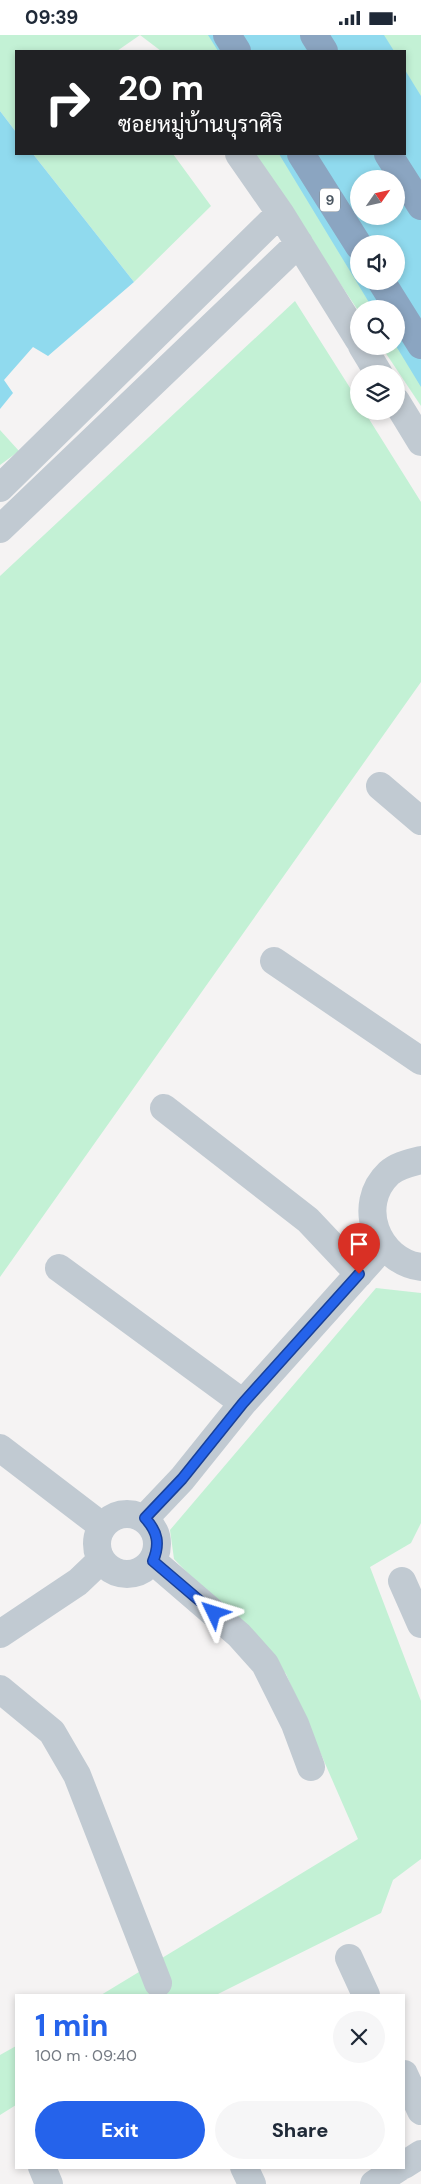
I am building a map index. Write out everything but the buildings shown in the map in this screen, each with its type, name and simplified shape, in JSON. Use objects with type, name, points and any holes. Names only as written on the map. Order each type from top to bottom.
[{"type":"highway","points":[[227,35],[236,50]]},
{"type":"highway","points":[[314,35],[323,50]]},
{"type":"highway","name":"9","points":[[302,155],[352,235]]},
{"type":"highway","points":[[389,155],[421,206]]},
{"type":"highway","points":[[387,290],[421,345]]},
{"type":"street","points":[[240,155],[280,213],[350,325]]},
{"type":"street","points":[[39,491],[5,473],[280,213]]},
{"type":"street","points":[[0,529],[299,243]]},
{"type":"street","points":[[405,416],[421,442]]},
{"type":"street","points":[[380,786],[421,821]]},
{"type":"street","points":[[274,961],[421,1061]]},
{"type":"street","points":[[164,1108],[308,1220],[359,1274]]},
{"type":"street","points":[[421,1160],[405,1164],[389,1174],[378,1189],[373,1207],[374,1226],[381,1243],[394,1257],[411,1265],[421,1267]]},
{"type":"street","points":[[145,1518],[182,1479],[243,1403],[374,1257],[381,1243]]},
{"type":"street","points":[[59,1268],[243,1403]]},
{"type":"street","points":[[0,1448],[102,1526]]},
{"type":"street","points":[[122,1513],[134,1513],[145,1518],[153,1527],[157,1538],[158,1550],[153,1561],[144,1569],[133,1574],[121,1573],[110,1569],[102,1560],[97,1549],[97,1537],[102,1526],[111,1518],[122,1513]]},
{"type":"street","points":[[0,1633],[78,1582],[102,1560]]},
{"type":"street","points":[[153,1561],[239,1635],[265,1664],[295,1724],[311,1767]]},
{"type":"street","points":[[402,1581],[421,1625]]},
{"type":"street","points":[[0,1689],[52,1732],[77,1775],[158,1983]]},
{"type":"street","points":[[349,1958],[366,1994]]},
{"type":"street","points":[[405,2076],[421,2111]]},
{"type":"street","points":[[405,2164],[421,2154]]},
{"type":"street","points":[[43,2169],[49,2184]]},
{"type":"street","points":[[245,2169],[252,2184]]},
{"type":"street","points":[[374,2184],[397,2169]]},
{"type":"green space","points":[[0,35],[140,35],[118,50],[15,50],[15,131],[0,111]]},
{"type":"green space","points":[[140,35],[421,35],[421,406],[405,382],[405,365],[394,365],[387,355],[405,355],[405,300],[351,300],[255,155],[406,155],[406,50],[160,50]]},
{"type":"green space","points":[[34,155],[174,155],[211,206],[134,282]]},
{"type":"green space","points":[[295,301],[350,388],[350,420],[370,420],[421,502],[421,682],[0,1277],[0,576]]},
{"type":"green space","points":[[0,430],[19,451],[0,465]]},
{"type":"green space","points":[[376,1288],[421,1293],[421,1523],[411,1543],[370,1567],[421,1701],[421,1859],[393,1880],[381,1913],[218,1994],[103,1994],[358,1839],[286,1674],[174,1559],[170,1530]]},
{"type":"green space","points":[[15,2047],[15,2106],[0,2115],[0,2055]]},
{"type":"water","points":[[208,35],[384,35],[393,50],[217,50]]},
{"type":"water","points":[[406,72],[421,96],[421,387],[401,355],[405,355],[405,300],[368,300],[361,290],[405,290],[405,235],[350,235],[350,271],[280,155],[406,155]]},
{"type":"water","points":[[0,111],[15,131],[15,155],[34,155],[134,282],[48,356],[33,347],[4,380],[13,393],[0,409]]},
{"type":"route","points":[[214,1613],[153,1561],[158,1550],[157,1538],[153,1527],[145,1518],[182,1479],[243,1403],[359,1274]]}]
